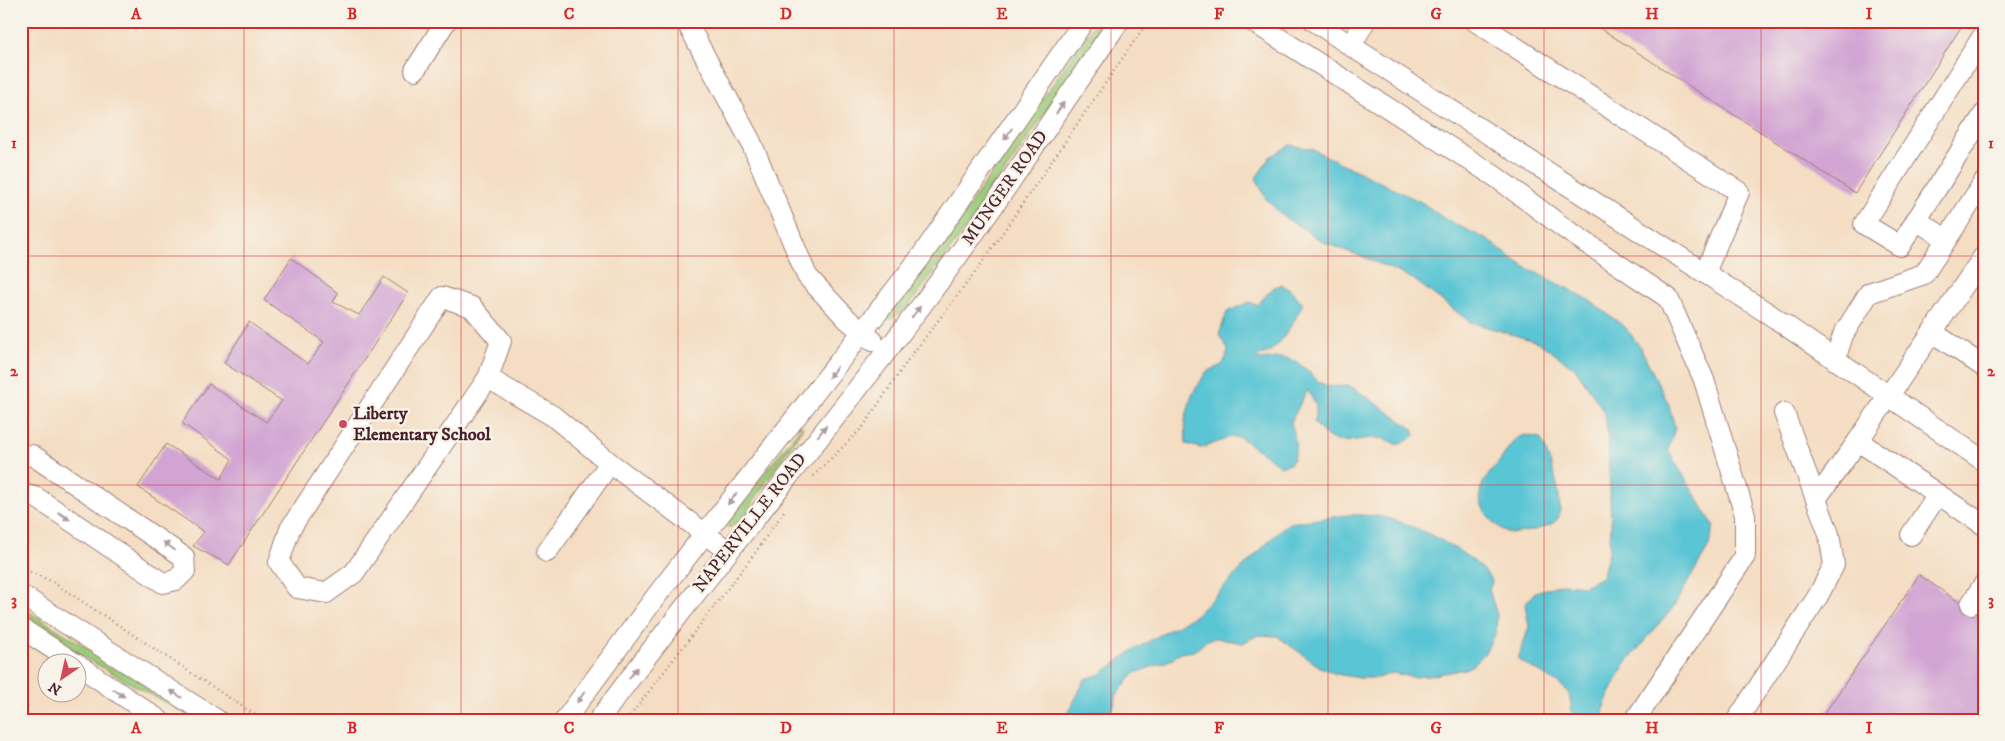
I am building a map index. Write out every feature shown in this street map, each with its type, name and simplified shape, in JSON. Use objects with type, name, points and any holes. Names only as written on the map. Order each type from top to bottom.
[{"type":"street","points":[[415,70],[446,21]]},
{"type":"street","points":[[686,21],[751,142],[807,276],[847,319],[886,351]]},
{"type":"street","name":"MUNGER ROAD","points":[[863,333],[953,213],[1084,21]]},
{"type":"street","name":"MUNGER ROAD","points":[[886,351],[1009,183],[1119,21]]},
{"type":"street","points":[[1252,21],[1496,177],[1564,228],[1668,298],[1704,380],[1744,515],[1745,556],[1635,720]]},
{"type":"street","points":[[1314,21],[1769,314],[1984,461]]},
{"type":"street","points":[[1351,46],[1365,21]]},
{"type":"street","points":[[1475,21],[1739,192],[1705,273]]},
{"type":"street","points":[[1984,34],[1864,224],[1900,246],[1984,114]]},
{"type":"street","points":[[1835,360],[1843,335],[1869,293],[1924,274],[1984,182]]},
{"type":"street","points":[[1916,220],[1946,239]]},
{"type":"street","points":[[1816,499],[1858,441],[1984,256]]},
{"type":"street","points":[[442,297],[472,307],[501,341],[488,378],[354,573],[326,593],[298,588],[279,562],[290,529],[442,297]]},
{"type":"street","points":[[1932,332],[1984,367]]},
{"type":"street","name":"NAPERVILLE ROAD","points":[[564,720],[705,533],[863,333]]},
{"type":"street","name":"NAPERVILLE ROAD","points":[[599,720],[728,551],[886,351]]},
{"type":"street","points":[[488,378],[553,416],[610,463],[728,551]]},
{"type":"street","points":[[1736,720],[1818,596],[1834,565],[1829,534],[1784,412]]},
{"type":"street","points":[[1858,441],[1984,525]]},
{"type":"street","points":[[21,456],[32,455],[161,540],[184,557],[185,571],[176,580],[163,583],[37,498],[21,493]]},
{"type":"street","points":[[546,552],[610,463]]},
{"type":"street","points":[[1911,535],[1938,494]]},
{"type":"street","points":[[1970,604],[1984,584]]},
{"type":"street","points":[[21,595],[217,720]]},
{"type":"street","points":[[21,628],[61,654]]},
{"type":"street","points":[[88,672],[159,720]]},
{"type":"path","points":[[21,568],[51,581],[263,720]]},
{"type":"green space","points":[[1096,21],[1108,21],[973,219],[907,308],[889,320],[887,318],[956,225]]},
{"type":"green space","points":[[802,426],[741,520],[729,528],[725,523]]},
{"type":"green space","points":[[21,607],[204,720],[196,720],[88,659],[88,654],[79,654],[21,617]]},
{"type":"water","points":[[1290,145],[1312,149],[1423,203],[1443,218],[1486,239],[1523,266],[1586,298],[1625,327],[1639,345],[1669,405],[1675,428],[1668,450],[1714,526],[1708,548],[1672,609],[1625,664],[1605,704],[1601,720],[1573,720],[1569,692],[1518,659],[1529,627],[1525,604],[1535,592],[1562,584],[1584,586],[1602,577],[1609,552],[1611,528],[1608,435],[1605,413],[1576,369],[1538,342],[1470,322],[1413,279],[1371,260],[1325,243],[1283,216],[1266,199],[1256,178],[1270,157]]},
{"type":"water","points":[[1282,285],[1290,289],[1303,303],[1285,336],[1274,348],[1256,360],[1289,359],[1301,365],[1321,383],[1354,388],[1413,429],[1415,435],[1407,441],[1398,444],[1377,438],[1336,441],[1322,432],[1314,422],[1316,405],[1307,390],[1291,422],[1295,438],[1295,454],[1290,464],[1281,466],[1240,437],[1232,437],[1201,448],[1186,444],[1185,420],[1192,395],[1206,372],[1222,365],[1226,358],[1228,349],[1219,335],[1227,312],[1249,302],[1257,305],[1274,287]]},
{"type":"water","points":[[1524,435],[1540,438],[1544,445],[1558,489],[1559,516],[1557,520],[1538,529],[1508,533],[1492,521],[1485,512],[1480,497],[1480,490],[1487,477],[1510,446]]},
{"type":"water","points":[[1348,515],[1383,517],[1427,533],[1460,552],[1486,572],[1492,582],[1489,590],[1497,615],[1496,633],[1484,654],[1473,665],[1465,669],[1428,676],[1412,677],[1393,673],[1377,678],[1360,678],[1336,674],[1320,667],[1277,636],[1258,635],[1243,643],[1216,638],[1207,640],[1195,651],[1179,653],[1173,659],[1133,674],[1116,696],[1115,704],[1111,711],[1093,711],[1088,720],[1061,720],[1070,710],[1085,679],[1101,674],[1135,649],[1196,615],[1283,527],[1290,523]]},
{"type":"building","points":[[1589,21],[1965,21],[1855,193]]},
{"type":"building","points":[[291,258],[338,293],[333,302],[359,315],[384,277],[408,293],[229,565],[193,546],[204,532],[138,487],[166,444],[221,479],[232,459],[182,423],[209,384],[266,422],[282,401],[224,363],[249,322],[308,364],[324,342],[264,300]]},
{"type":"building","points":[[1919,575],[1984,619],[1984,720],[1820,720]]},
{"type":"place","name":"Liberty Elementary School","points":[[343,424]]}]
